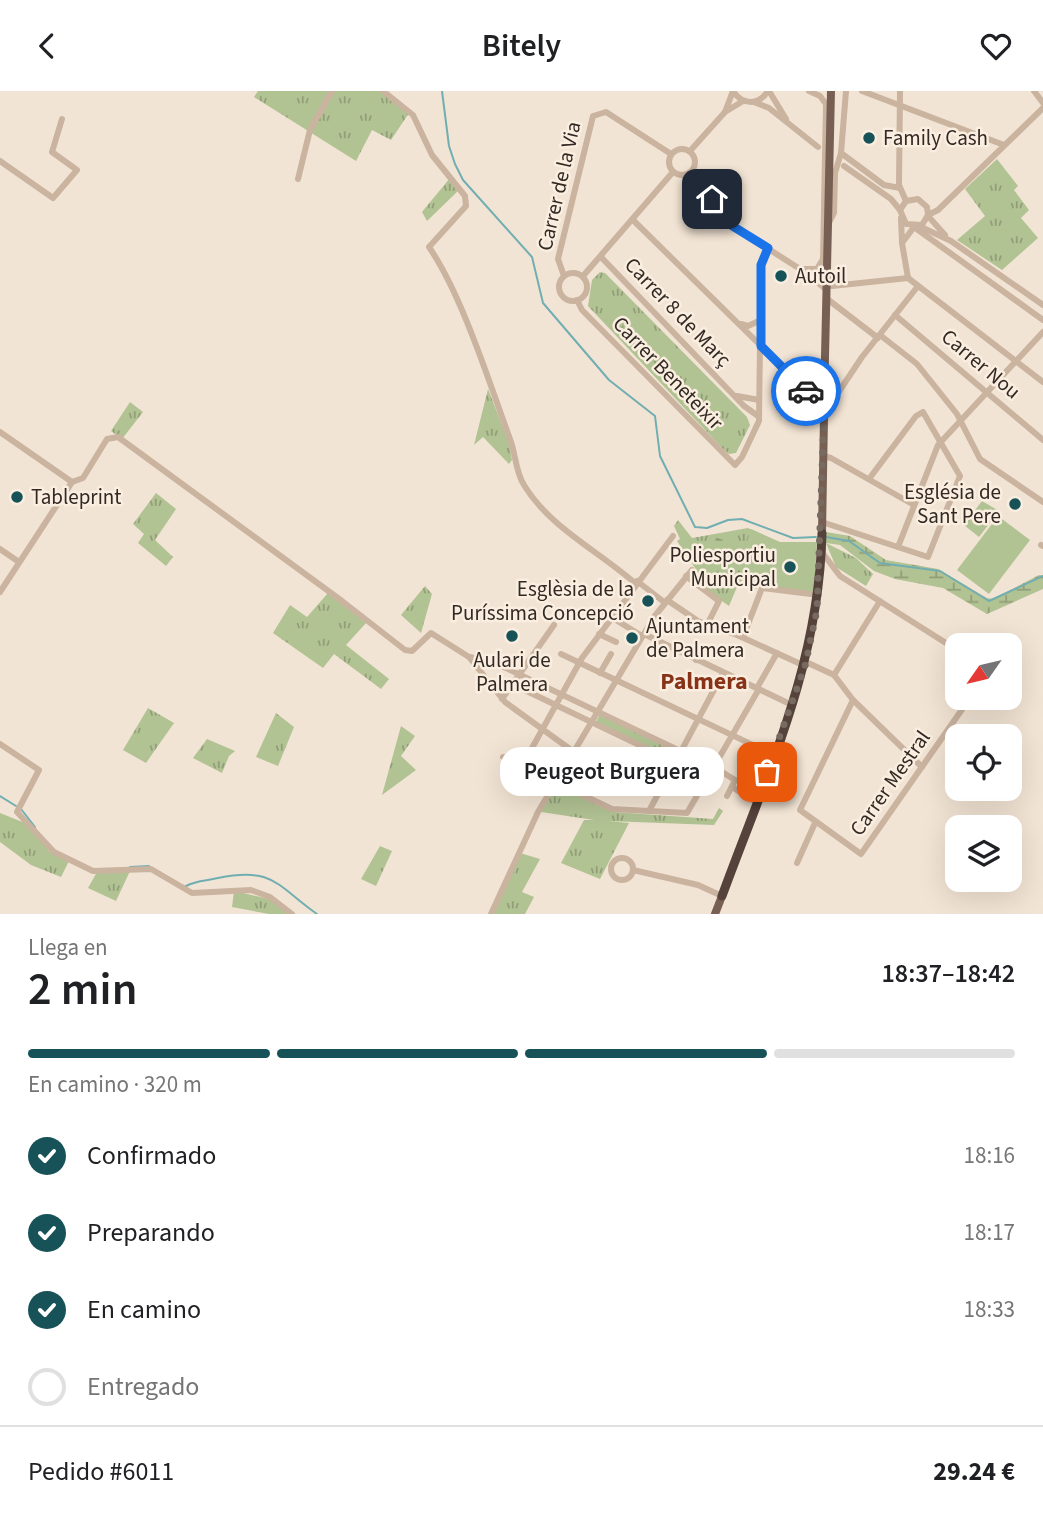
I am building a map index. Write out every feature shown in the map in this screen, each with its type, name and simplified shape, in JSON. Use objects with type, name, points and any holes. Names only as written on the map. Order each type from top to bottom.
[{"type":"highway","points":[[722,896],[805,664],[818,595],[822,533]]},
{"type":"main road","points":[[824,416],[817,412],[824,403],[828,289],[827,143],[831,91]]},
{"type":"main road","points":[[824,403],[831,411],[824,416]]},
{"type":"main road","points":[[822,533],[824,416]]},
{"type":"main road","points":[[715,914],[722,896]]},
{"type":"street","points":[[298,179],[310,130],[332,91]]},
{"type":"street","points":[[383,91],[413,115],[432,155],[454,180],[466,199],[466,206],[429,247],[447,278],[526,488],[558,525],[666,601],[707,625],[834,675],[853,700],[922,767]]},
{"type":"street","points":[[690,151],[725,111],[733,91],[743,101]]},
{"type":"street","points":[[754,102],[768,91],[791,126]]},
{"type":"street","points":[[809,91],[820,96],[826,104],[827,143]]},
{"type":"street","points":[[828,225],[834,213],[835,173],[841,153],[846,91]]},
{"type":"street","points":[[862,91],[1004,145]]},
{"type":"street","points":[[900,91],[900,188],[905,202]]},
{"type":"street","points":[[1034,91],[1043,103]]},
{"type":"street","points":[[725,111],[743,101],[754,102],[769,108],[818,147]]},
{"type":"street","points":[[902,243],[916,226],[940,207],[1043,109]]},
{"type":"street","name":"Carrer de la Via","points":[[564,276],[558,258],[593,115],[606,112],[671,154]]},
{"type":"street","points":[[0,161],[52,198],[77,170],[52,152],[62,119]]},
{"type":"street","points":[[693,170],[685,175],[673,172],[668,163],[671,154],[682,148],[690,151],[695,160],[693,170],[726,222],[828,289],[879,336],[912,358],[959,419],[980,459],[1043,502]]},
{"type":"street","points":[[841,153],[884,185],[900,188],[927,207],[940,207]]},
{"type":"street","points":[[800,269],[817,269],[822,263],[827,166]]},
{"type":"street","points":[[844,166],[891,199],[900,210],[908,278],[1043,382]]},
{"type":"street","points":[[583,276],[673,172]]},
{"type":"street","points":[[891,199],[905,202],[915,198]]},
{"type":"street","points":[[900,210],[905,202]]},
{"type":"street","points":[[927,207],[928,216],[951,241]]},
{"type":"street","points":[[901,218],[951,241],[1043,305]]},
{"type":"street","points":[[633,220],[761,346],[824,403],[918,286]]},
{"type":"street","points":[[916,226],[1043,320]]},
{"type":"street","points":[[758,416],[761,265],[768,248]]},
{"type":"street","name":"Carrer 8 de Març","points":[[600,257],[730,391],[758,416]]},
{"type":"street","points":[[571,272],[583,276],[587,283],[587,292],[577,300],[569,300],[560,292],[564,276],[571,272]]},
{"type":"street","points":[[828,289],[908,278]]},
{"type":"street","name":"Carrer Beneteixir","points":[[577,300],[582,310],[730,462],[739,462],[755,433],[758,416]]},
{"type":"street","name":"Carrer Nou","points":[[895,315],[1043,440]]},
{"type":"street","points":[[737,321],[748,326],[761,320]]},
{"type":"street","points":[[737,321],[761,335]]},
{"type":"street","points":[[898,548],[942,439],[1043,332]]},
{"type":"street","name":"Carrer 8 de Març","points":[[730,391],[742,399],[759,400]]},
{"type":"street","points":[[822,522],[928,557],[960,476],[942,439],[923,412],[919,413],[869,479]]},
{"type":"street","points":[[0,432],[72,482]]},
{"type":"street","points":[[0,591],[72,482],[83,478],[107,439],[118,437],[405,650],[412,651],[431,633],[469,657],[502,699],[542,729],[575,752],[659,793]]},
{"type":"street","points":[[823,456],[914,505]]},
{"type":"street","points":[[522,766],[579,663],[673,536]]},
{"type":"street","points":[[0,549],[19,562]]},
{"type":"street","points":[[821,549],[840,576]]},
{"type":"street","points":[[820,567],[832,567]]},
{"type":"street","points":[[820,567],[840,576],[945,642]]},
{"type":"street","points":[[491,914],[538,812],[643,635],[666,601],[692,570]]},
{"type":"street","points":[[686,576],[719,601],[707,625]]},
{"type":"street","points":[[743,637],[762,588],[818,595]]},
{"type":"street","points":[[834,675],[880,601]]},
{"type":"street","points":[[593,611],[792,705]]},
{"type":"street","points":[[502,699],[554,625]]},
{"type":"street","points":[[599,635],[616,642]]},
{"type":"street","points":[[696,660],[702,648]]},
{"type":"street","points":[[503,757],[612,809],[687,813],[777,653]]},
{"type":"street","points":[[561,654],[774,755]]},
{"type":"street","points":[[600,673],[611,654]]},
{"type":"street","points":[[469,657],[485,659],[520,674],[714,767],[735,780],[727,796]]},
{"type":"street","points":[[649,811],[723,673]]},
{"type":"street","points":[[512,684],[708,778]]},
{"type":"street","points":[[797,863],[815,823],[800,811],[853,700]]},
{"type":"street","name":"Carrer Mestral","points":[[815,823],[862,853],[961,711]]},
{"type":"street","points":[[0,744],[39,770],[17,812],[54,852],[93,871],[150,869],[192,893],[251,890],[270,897],[292,914]]},
{"type":"street","points":[[732,787],[756,802]]},
{"type":"street","points":[[633,870],[698,885],[722,896]]},
{"type":"green space","points":[[258,91],[381,91],[409,113],[391,140],[372,130],[356,161],[254,97]]},
{"type":"green space","points":[[997,159],[1018,186],[1014,190],[1029,210],[1021,218],[1038,238],[1002,270],[957,240],[985,216],[965,189]]},
{"type":"green space","points":[[450,178],[459,190],[427,221],[422,212]]},
{"type":"green space","points":[[600,272],[605,273],[747,417],[750,425],[736,453],[729,454],[723,449],[588,306],[592,280]]},
{"type":"green space","points":[[488,389],[509,443],[512,460],[509,464],[483,437],[474,445]]},
{"type":"green space","points":[[130,402],[143,412],[122,439],[111,431]]},
{"type":"green space","points":[[156,493],[176,509],[155,540],[173,557],[166,566],[138,543],[144,534],[133,524]]},
{"type":"green space","points":[[982,501],[999,511],[979,537],[964,525]]},
{"type":"green space","points":[[998,516],[1030,540],[989,594],[957,570]]},
{"type":"green space","points":[[678,520],[692,538],[748,528],[774,540],[746,575],[760,581],[757,589],[737,587],[729,606],[702,587],[699,574],[677,541],[680,539],[674,526]]},
{"type":"green space","name":"Poliesportiu Municipal","points":[[751,529],[780,542],[817,542],[814,591],[772,586],[745,571],[740,563]]},
{"type":"green space","points":[[826,532],[850,536],[886,560],[938,569],[987,598],[993,599],[1039,575],[1043,576],[1043,589],[987,614],[943,588],[895,579],[874,571],[840,545],[826,543]]},
{"type":"green space","points":[[715,537],[723,540],[723,557],[717,567],[720,576],[713,583],[703,579],[682,548],[686,542],[692,543],[696,557],[704,560],[704,545]]},
{"type":"green space","points":[[826,543],[856,558],[873,574],[866,586],[836,567]]},
{"type":"green space","points":[[425,586],[432,594],[421,633],[401,615]]},
{"type":"green space","points":[[328,593],[366,623],[346,645],[389,679],[381,689],[334,654],[323,668],[273,633],[290,605],[307,617]]},
{"type":"green space","points":[[148,708],[174,723],[146,763],[123,750]]},
{"type":"green space","points":[[276,713],[294,727],[278,766],[256,757]]},
{"type":"green space","points":[[600,714],[678,752],[674,759],[596,722]]},
{"type":"green space","points":[[401,726],[415,736],[401,756],[416,770],[382,795]]},
{"type":"green space","points":[[207,739],[235,751],[229,756],[222,773],[193,758]]},
{"type":"green space","points":[[557,786],[614,812],[713,819],[719,808],[723,811],[714,825],[608,821],[629,823],[600,879],[561,863],[584,820],[594,820],[541,812]]},
{"type":"green space","points":[[0,813],[25,823],[50,852],[69,861],[61,877],[31,865],[0,842]]},
{"type":"green space","points":[[380,846],[392,851],[376,886],[361,879]]},
{"type":"green space","points":[[520,853],[540,859],[522,892],[534,897],[525,914],[493,914]]},
{"type":"green space","points":[[130,871],[116,901],[88,888],[97,872]]},
{"type":"green space","points":[[234,891],[273,900],[290,914],[269,914],[232,907]]},
{"type":"waterway","points":[[442,91],[449,146],[463,180],[532,257],[543,303],[609,380],[655,416],[660,456],[695,527],[707,528],[728,520],[742,519],[793,538],[816,537]]},
{"type":"waterway","points":[[826,537],[849,541],[880,563],[940,571],[989,601],[1043,576]]},
{"type":"waterway","points":[[0,796],[16,806]]},
{"type":"waterway","points":[[21,809],[35,827]]},
{"type":"waterway","points":[[130,867],[149,866]]},
{"type":"waterway","points":[[186,886],[237,875],[263,877],[282,887],[317,914]]},
{"type":"way so far","points":[[767,772],[805,666],[818,595],[824,416],[817,412],[818,402],[806,391]]},
{"type":"place","name":"Family Cash","points":[[869,138]]},
{"type":"place","name":"Autoil","points":[[781,276]]},
{"type":"place","name":"Tableprint","points":[[17,497]]},
{"type":"place","name":"Església de Sant Pere","points":[[1015,504]]},
{"type":"place","name":"Poliesportiu Municipal","points":[[790,567]]},
{"type":"place","name":"Esglèsia de la Puríssima Concepció","points":[[648,601]]},
{"type":"place","name":"Aulari de Palmera","points":[[512,636]]},
{"type":"place","name":"Ajuntament de Palmera","points":[[632,638]]},
{"type":"place","name":"Peugeot Burguera","points":[[767,772]]},
{"type":"district","name":"Palmera","points":[[704,681]]},
{"type":"route","points":[[712,199],[726,222],[768,248],[761,265],[761,346],[806,391]]}]
